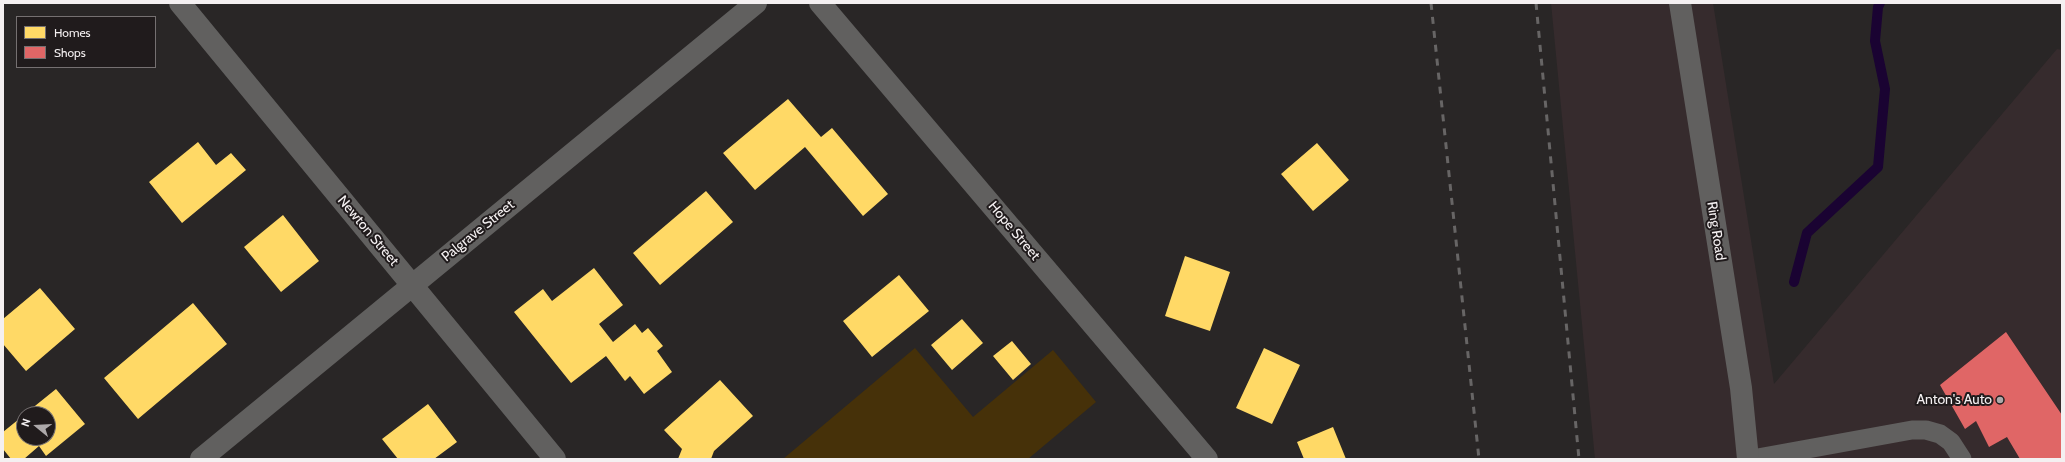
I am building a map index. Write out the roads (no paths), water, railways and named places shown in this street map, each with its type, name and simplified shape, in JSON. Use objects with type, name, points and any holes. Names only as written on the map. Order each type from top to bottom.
[{"type":"street","name":"Newton Street","points":[[180,3],[555,459]]},
{"type":"street","name":"Palgrave Street","points":[[201,459],[756,3]]},
{"type":"street","name":"Hope Street","points":[[820,3],[1207,459]]},
{"type":"street","name":"Ring Road","points":[[1680,3],[1741,388],[1748,459]]},
{"type":"lane","points":[[1752,459],[1919,430],[1940,434],[1952,442],[1962,459]]},
{"type":"waterway","points":[[1794,282],[1807,233],[1878,167],[1885,89],[1875,41],[1878,7],[1880,3]]},
{"type":"railway","points":[[1431,3],[1479,459]]},
{"type":"railway","points":[[1536,3],[1579,459]]},
{"type":"place","name":"Anton's Auto","points":[[2000,400]]}]
